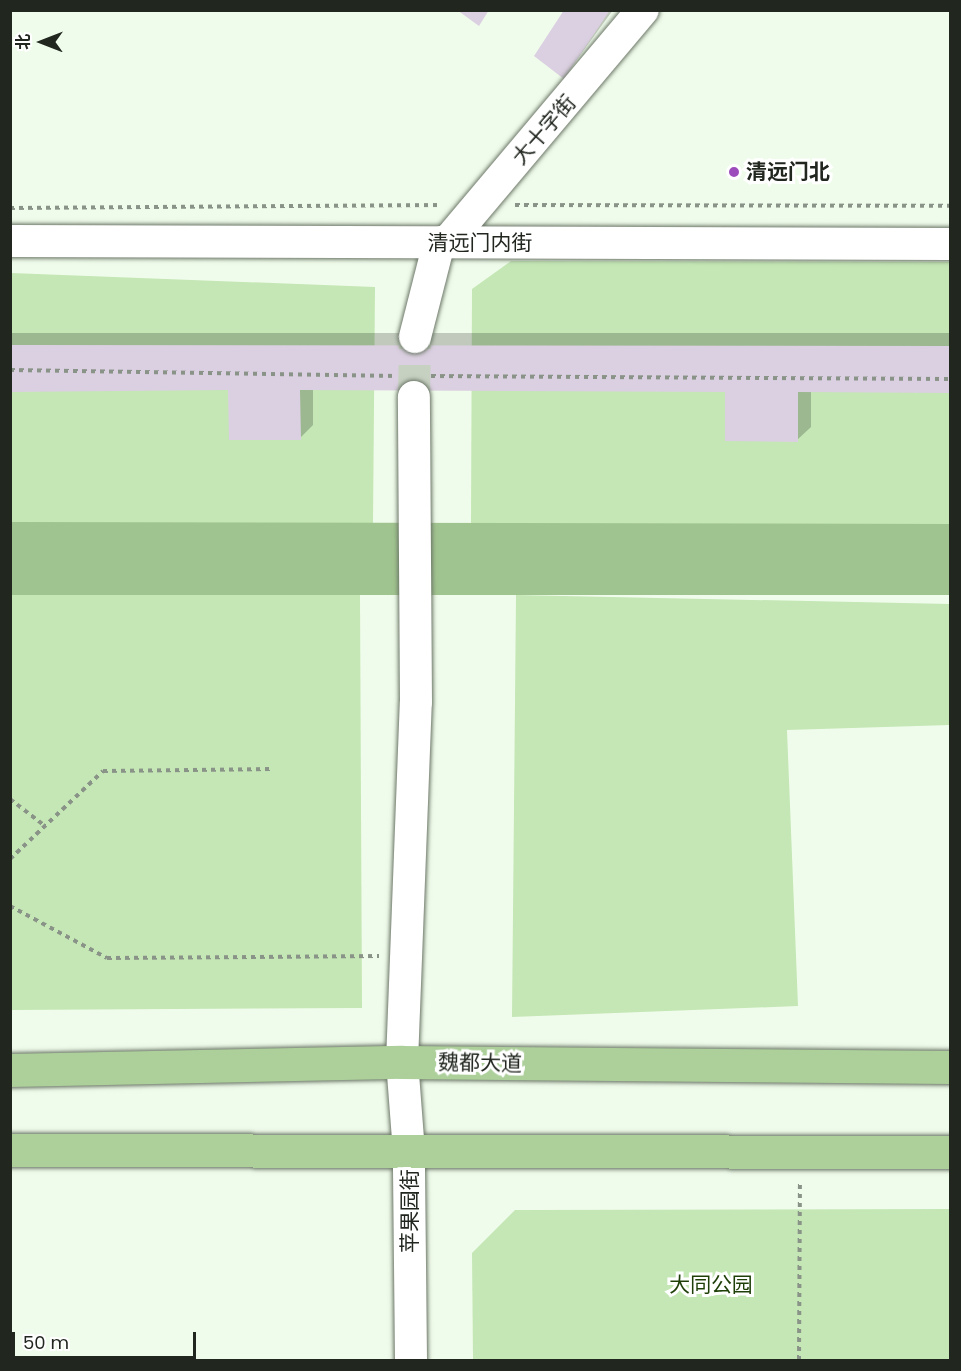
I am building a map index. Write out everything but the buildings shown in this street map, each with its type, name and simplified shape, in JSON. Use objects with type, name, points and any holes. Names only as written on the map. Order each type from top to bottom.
[{"type":"main road","name":"大十字街","points":[[439,243],[457,232],[642,10]]},
{"type":"main road","name":"清远门内街","points":[[10,241],[951,244]]},
{"type":"main road","points":[[415,337],[439,243]]},
{"type":"main road","name":"苹果园街","points":[[411,1360],[410,1152],[402,1062],[416,702],[415,393]]},
{"type":"main road","name":"魏都大道","points":[[10,1070],[402,1062],[951,1067]]},
{"type":"main road","points":[[10,1150],[951,1152]]},
{"type":"path","points":[[10,370],[415,393],[951,379]]},
{"type":"path","points":[[10,859],[103,771],[270,769]]},
{"type":"path","points":[[10,799],[45,826]]},
{"type":"path","points":[[10,906],[107,958],[406,956]]},
{"type":"path","points":[[799,1360],[800,1152]]},
{"type":"green space","points":[[511,261],[950,262],[950,524],[471,524],[472,289]]},
{"type":"green space","points":[[11,273],[375,287],[373,524],[11,525]]},
{"type":"green space","points":[[10,595],[360,595],[362,1008],[11,1010]]},
{"type":"green space","points":[[516,595],[950,604],[950,725],[787,730],[798,1006],[512,1017]]},
{"type":"green space","name":"大同公园","points":[[950,1209],[950,1360],[473,1360],[472,1253],[515,1210]]},
{"type":"shaded area","points":[[10,522],[950,524],[950,595],[11,595]]},
{"type":"tunnel","points":[[414,397],[415,337]]},
{"type":"place","name":"清远门北","points":[[734,172]]}]
